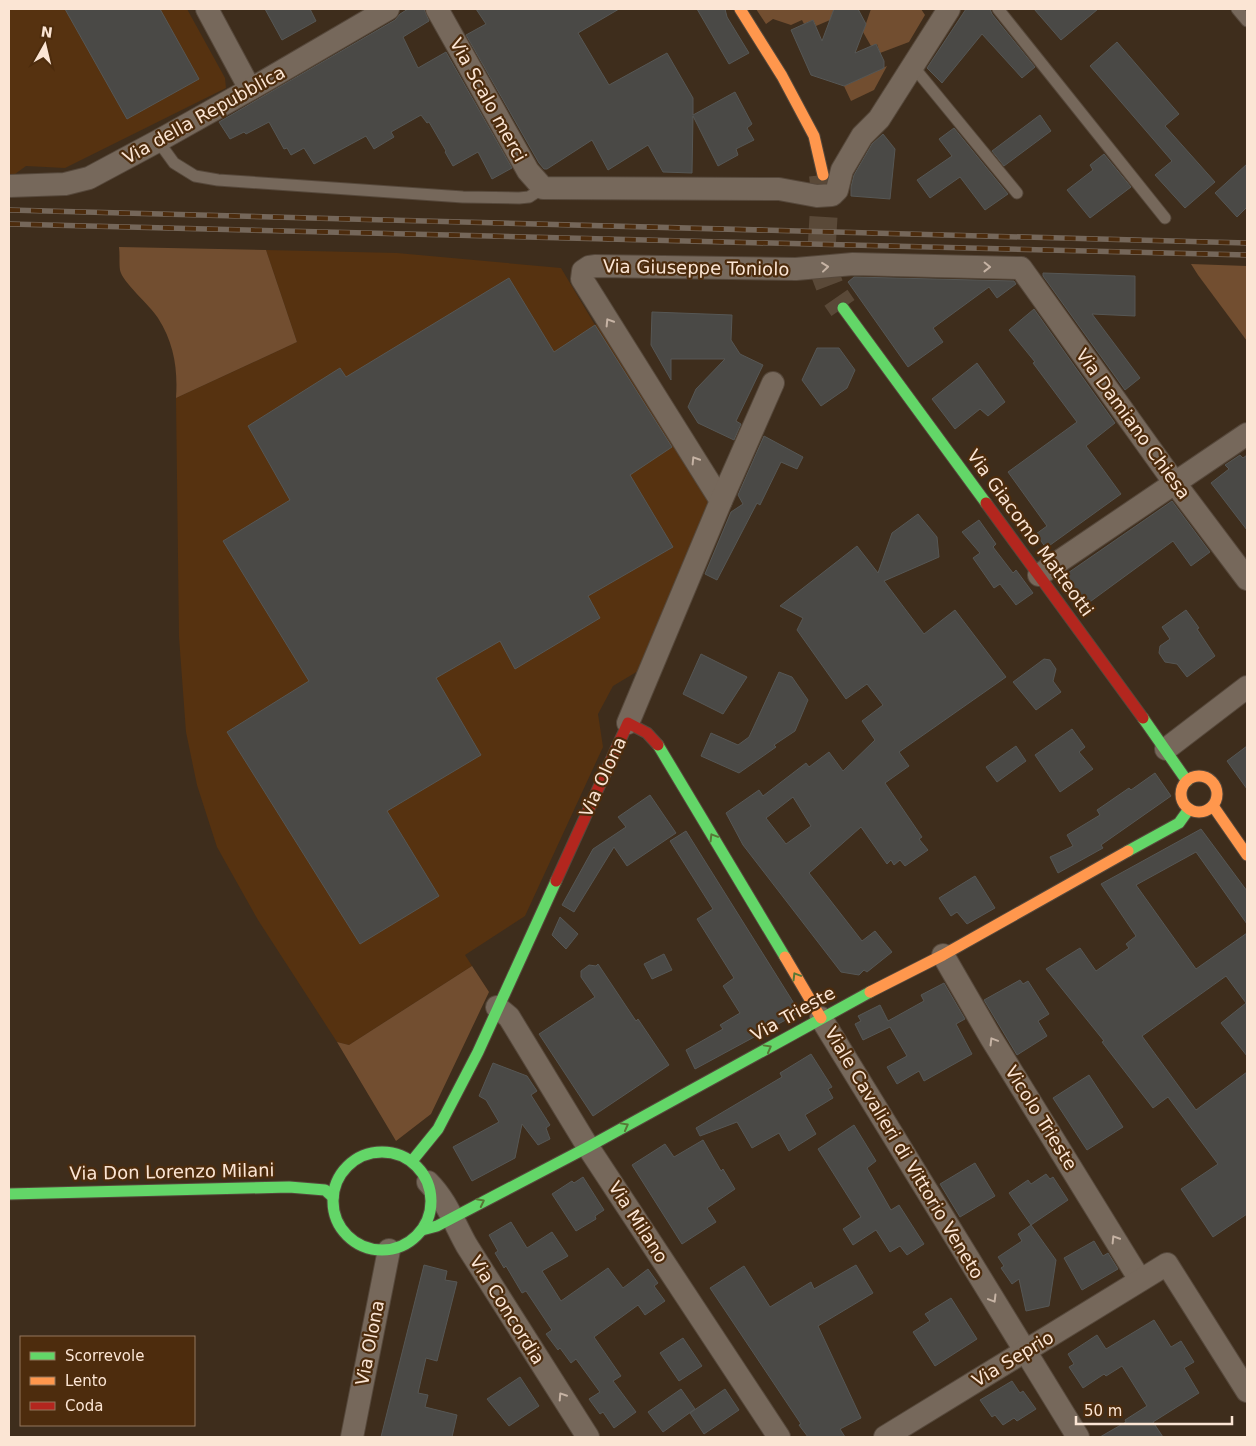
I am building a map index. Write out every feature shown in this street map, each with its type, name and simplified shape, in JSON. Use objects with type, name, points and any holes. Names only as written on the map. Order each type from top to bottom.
[{"type":"street","points":[[207,9],[250,89]]},
{"type":"street","name":"Via della Repubblica","points":[[9,186],[37,186],[76,182],[90,178],[250,89],[388,9]]},
{"type":"street","name":"Via Scalo merci","points":[[437,9],[528,171],[543,188]]},
{"type":"street","points":[[740,9],[782,76],[814,136],[823,175]]},
{"type":"street","points":[[543,188],[779,189],[817,196],[832,195],[836,190],[842,170],[862,136],[879,119],[944,11]]},
{"type":"street","name":"Via Giuseppe Toniolo","points":[[721,501],[582,279],[583,271],[589,267],[596,266],[796,270],[853,264],[1021,268]]},
{"type":"street","name":"Via Damiano Chiesa","points":[[1021,268],[1174,482],[1247,579]]},
{"type":"street","name":"Via Giacomo Matteotti","points":[[843,308],[1166,749],[1187,781]]},
{"type":"street","name":"Via Olona","points":[[412,1161],[438,1129],[478,1052],[628,723],[721,501],[773,383]]},
{"type":"street","points":[[1039,575],[1247,434]]},
{"type":"street","points":[[1166,749],[1247,687]]},
{"type":"street","name":"Viale Cavalieri di Vittorio Veneto","points":[[628,723],[647,733],[659,746],[821,1018],[1078,1437]]},
{"type":"street","points":[[1197,776],[1202,776],[1212,781],[1217,790],[1213,806],[1204,812],[1189,809],[1182,800],[1181,795],[1187,781],[1197,776]]},
{"type":"street","points":[[1213,806],[1247,855]]},
{"type":"street","name":"Via Trieste","points":[[422,1230],[437,1226],[588,1147],[821,1018],[943,955],[1179,823],[1189,809]]},
{"type":"street","name":"Vicolo Trieste","points":[[943,955],[1140,1280]]},
{"type":"street","name":"Via Milano","points":[[497,1008],[509,1017],[588,1147],[779,1437]]},
{"type":"street","points":[[384,1151],[398,1154],[412,1161],[421,1170],[428,1182],[432,1194],[432,1207],[428,1219],[422,1230],[413,1240],[401,1246],[389,1250],[374,1249],[360,1245],[348,1236],[339,1225],[334,1211],[333,1197],[336,1182],[344,1169],[355,1159],[369,1153],[384,1151]]},
{"type":"street","name":"Via Concordia","points":[[428,1182],[440,1194],[454,1225],[588,1437]]},
{"type":"street","name":"Via Don Lorenzo Milani","points":[[9,1194],[289,1186],[325,1190],[333,1197]]},
{"type":"street","name":"Via Olona","points":[[352,1437],[389,1250]]},
{"type":"street","name":"Via Seprio","points":[[885,1437],[1167,1264],[1247,1391]]},
{"type":"lane","points":[[998,9],[1165,218]]},
{"type":"lane","points":[[1237,9],[1247,21]]},
{"type":"lane","points":[[912,65],[1017,193]]},
{"type":"lane","points":[[158,141],[174,163],[194,176],[218,180],[463,197],[529,197],[543,188]]},
{"type":"shaded area","points":[[9,9],[187,9],[225,78],[226,88],[65,168],[26,166],[15,174],[9,175]]},
{"type":"shaded area","points":[[756,9],[834,9],[830,20],[816,26],[813,20],[804,24],[802,20],[791,25],[773,19],[766,24]]},
{"type":"shaded area","points":[[871,9],[921,9],[925,15],[909,42],[880,53],[877,44],[871,46],[863,32]]},
{"type":"shaded area","points":[[887,66],[874,90],[851,101],[844,86]]},
{"type":"shaded area","points":[[119,247],[266,250],[297,342],[176,398],[174,356],[168,337],[158,318],[122,275]]},
{"type":"shaded area","points":[[266,250],[397,253],[561,268],[595,325],[600,322],[712,508],[638,671],[613,686],[598,714],[603,747],[525,916],[465,955],[472,966],[349,1045],[337,1042],[258,920],[217,847],[197,785],[186,732],[179,637],[176,398],[297,342]]},
{"type":"shaded area","points":[[1191,264],[1247,266],[1247,341],[1198,275]]},
{"type":"shaded area","points":[[472,966],[489,992],[431,1114],[396,1141],[337,1042],[349,1045]]},
{"type":"building","points":[[65,9],[160,9],[199,79],[127,119]]},
{"type":"building","points":[[265,9],[310,9],[316,21],[282,40]]},
{"type":"building","points":[[408,9],[424,9],[429,21],[403,37],[418,68],[446,52],[512,168],[492,179],[478,152],[453,166],[429,122],[427,123],[421,115],[391,132],[394,137],[374,149],[366,136],[314,164],[304,148],[291,155],[287,148],[284,149],[269,122],[246,134],[244,132],[230,139],[219,122],[395,20]]},
{"type":"building","points":[[476,9],[619,9],[578,33],[609,85],[667,53],[693,98],[693,115],[735,92],[752,124],[747,128],[754,140],[736,149],[738,155],[718,166],[693,116],[692,173],[663,172],[648,145],[608,170],[592,140],[547,169],[544,169],[466,35],[486,24]]},
{"type":"building","points":[[697,9],[725,9],[727,17],[749,53],[729,64]]},
{"type":"building","points":[[834,9],[858,9],[866,24],[855,53],[876,44],[884,61],[884,68],[844,86],[811,75],[791,30],[813,20],[822,41]]},
{"type":"building","points":[[966,9],[990,9],[1035,67],[1022,78],[982,34],[942,83],[927,68]]},
{"type":"building","points":[[1034,9],[1098,9],[1061,40]]},
{"type":"building","points":[[1117,42],[1179,114],[1165,126],[1215,182],[1185,208],[1155,175],[1172,161],[1090,66]]},
{"type":"building","points":[[1040,115],[1051,131],[1004,166],[992,151]]},
{"type":"building","points":[[954,128],[1008,194],[985,210],[960,177],[930,198],[917,180],[952,156],[939,139]]},
{"type":"building","points":[[883,134],[895,149],[890,199],[851,196],[854,175],[872,144]]},
{"type":"building","points":[[1104,154],[1131,187],[1090,218],[1067,190],[1093,170],[1090,165]]},
{"type":"building","points":[[1247,164],[1247,207],[1237,217],[1215,193]]},
{"type":"building","points":[[1043,273],[1135,276],[1135,316],[1092,314],[1140,378],[1125,390],[1043,276]]},
{"type":"building","points":[[854,277],[1014,281],[1016,284],[997,298],[989,287],[933,328],[943,342],[908,367],[848,282]]},
{"type":"building","points":[[509,278],[554,352],[595,325],[672,447],[630,475],[673,547],[588,596],[600,618],[515,669],[500,641],[436,678],[481,755],[387,811],[439,896],[360,944],[227,732],[309,681],[223,541],[290,500],[248,426],[340,368],[346,377]]},
{"type":"building","points":[[1034,309],[1115,423],[1086,446],[1121,494],[1046,548],[1036,534],[1047,526],[1008,472],[1077,422],[1033,363],[1035,362],[1009,330]]},
{"type":"building","points":[[652,312],[732,315],[731,340],[740,354],[763,365],[736,421],[741,424],[734,440],[698,423],[688,407],[696,389],[725,359],[671,359],[671,380],[651,345]]},
{"type":"building","points":[[817,348],[839,348],[855,370],[847,388],[821,406],[802,380]]},
{"type":"building","points":[[977,363],[1005,402],[988,416],[980,409],[955,429],[932,399]]},
{"type":"building","points":[[764,436],[803,457],[797,469],[781,462],[760,505],[757,503],[717,580],[705,574],[731,512],[743,504],[738,495]]},
{"type":"building","points":[[1240,455],[1243,458],[1247,455],[1247,530],[1211,483],[1229,469],[1225,465]]},
{"type":"building","points":[[1172,501],[1210,552],[1191,566],[1173,541],[1087,604],[1065,575]]},
{"type":"building","points":[[918,514],[937,537],[939,557],[884,581],[924,634],[955,610],[1006,677],[899,752],[909,766],[885,783],[922,837],[919,839],[928,850],[905,866],[900,860],[894,865],[891,860],[887,864],[861,827],[809,873],[862,941],[875,931],[892,952],[867,972],[864,970],[859,975],[841,972],[743,845],[726,813],[759,790],[763,796],[806,763],[809,767],[829,752],[843,771],[875,740],[862,721],[883,705],[867,684],[846,699],[797,630],[803,618],[780,606],[857,546],[878,573],[892,533]],"holes":[[[793,797],[811,826],[786,844],[766,818]]]},
{"type":"building","points":[[979,520],[996,544],[993,547],[1013,573],[1016,570],[1033,593],[1016,605],[1000,584],[994,588],[973,558],[980,553],[962,532]]},
{"type":"building","points":[[1186,610],[1215,656],[1187,677],[1177,664],[1165,662],[1159,653],[1160,646],[1170,639],[1162,627]]},
{"type":"building","points":[[701,654],[747,677],[723,714],[683,694]]},
{"type":"building","points":[[1044,659],[1050,660],[1056,669],[1053,681],[1061,692],[1036,710],[1013,682]]},
{"type":"building","points":[[779,672],[792,677],[808,700],[795,731],[739,773],[701,756],[711,733],[738,745],[749,737]]},
{"type":"building","points":[[1072,729],[1085,747],[1079,752],[1093,769],[1060,792],[1035,755]]},
{"type":"building","points":[[1016,746],[1026,761],[997,782],[986,767]]},
{"type":"building","points":[[1247,746],[1247,789],[1227,761]]},
{"type":"building","points":[[1155,773],[1171,796],[1101,845],[1103,848],[1058,873],[1050,857],[1073,846],[1067,835],[1100,815],[1097,810]]},
{"type":"building","points":[[650,795],[676,833],[627,866],[614,847],[574,912],[562,905],[593,849],[626,827],[618,817]]},
{"type":"building","points":[[1201,829],[1247,891],[1247,924],[1196,852],[1136,885],[1196,969],[1247,933],[1247,1056],[1221,1023],[1246,1003],[1226,976],[1142,1036],[1196,1110],[1247,1072],[1247,1214],[1213,1237],[1181,1189],[1218,1164],[1168,1097],[1153,1108],[1102,1042],[1104,1041],[1046,969],[1080,948],[1096,971],[1129,948],[1126,944],[1136,936],[1101,884]]},
{"type":"building","points":[[686,831],[795,1005],[795,1015],[695,1069],[686,1050],[723,1029],[720,1025],[740,1013],[723,986],[734,978],[697,919],[713,909],[670,841]]},
{"type":"building","points":[[975,876],[995,908],[967,924],[957,912],[951,916],[939,898]]},
{"type":"building","points":[[560,917],[578,934],[566,949],[552,935]]},
{"type":"building","points":[[664,954],[672,970],[652,979],[644,964]]},
{"type":"building","points":[[598,964],[636,1021],[638,1019],[669,1065],[593,1116],[539,1034],[595,997],[581,977],[581,971],[589,965],[596,966]]},
{"type":"building","points":[[1020,980],[1023,984],[1028,981],[1049,1014],[1038,1021],[1047,1036],[1017,1055],[984,1000]]},
{"type":"building","points":[[944,983],[965,1019],[956,1024],[972,1054],[924,1081],[919,1071],[897,1084],[887,1067],[907,1056],[890,1027],[863,1040],[855,1024],[861,1021],[858,1016],[880,1005],[888,1021],[924,1001],[921,995]]},
{"type":"building","points":[[811,1054],[832,1087],[828,1089],[833,1098],[805,1115],[816,1134],[789,1151],[779,1133],[752,1148],[737,1122],[700,1136],[696,1128],[782,1077],[780,1073]]},
{"type":"building","points":[[493,1063],[527,1076],[537,1091],[531,1095],[550,1125],[546,1128],[550,1139],[538,1145],[522,1124],[515,1158],[472,1181],[453,1147],[499,1122],[486,1100],[479,1096]]},
{"type":"building","points":[[1089,1075],[1123,1127],[1087,1150],[1053,1098]]},
{"type":"building","points":[[854,1125],[876,1161],[867,1168],[891,1210],[899,1205],[924,1244],[907,1255],[900,1246],[890,1252],[876,1230],[853,1245],[843,1229],[861,1217],[818,1149]]},
{"type":"building","points":[[703,1140],[721,1171],[723,1169],[735,1189],[707,1208],[716,1222],[682,1244],[632,1165],[665,1144],[674,1157]]},
{"type":"building","points":[[975,1163],[995,1196],[960,1217],[940,1184]]},
{"type":"building","points":[[1046,1174],[1050,1179],[1053,1177],[1068,1200],[1031,1225],[1009,1193],[1028,1180],[1031,1184]]},
{"type":"building","points":[[583,1177],[604,1210],[595,1216],[596,1219],[576,1231],[552,1194],[572,1181],[574,1183]]},
{"type":"building","points":[[511,1222],[527,1248],[552,1232],[568,1256],[542,1271],[561,1301],[608,1268],[623,1288],[648,1269],[658,1283],[654,1286],[665,1301],[645,1315],[638,1305],[594,1337],[621,1376],[613,1381],[636,1412],[614,1428],[603,1412],[600,1414],[589,1399],[600,1392],[576,1359],[571,1363],[560,1348],[558,1350],[546,1334],[552,1330],[526,1291],[522,1293],[506,1266],[504,1268],[495,1253],[498,1251],[489,1235]]},
{"type":"building","points":[[1031,1225],[1056,1260],[1049,1306],[1026,1311],[1019,1279],[1012,1284],[1001,1268],[1004,1266],[998,1257],[1022,1241],[1018,1234]]},
{"type":"building","points":[[1094,1241],[1103,1256],[1108,1253],[1118,1269],[1082,1290],[1064,1258]]},
{"type":"building","points":[[424,1265],[447,1271],[445,1280],[457,1282],[437,1361],[426,1358],[418,1393],[428,1395],[425,1407],[457,1415],[452,1437],[381,1437]]},
{"type":"building","points":[[856,1265],[873,1293],[818,1326],[861,1418],[840,1429],[845,1437],[808,1437],[710,1288],[744,1266],[770,1307],[811,1282],[814,1289]]},
{"type":"building","points":[[951,1298],[977,1339],[935,1366],[913,1332],[930,1321],[925,1314]]},
{"type":"building","points":[[1154,1320],[1171,1347],[1181,1341],[1194,1362],[1184,1368],[1199,1393],[1153,1422],[1163,1437],[1100,1437],[1126,1422],[1125,1420],[1147,1406],[1122,1366],[1106,1376],[1104,1374],[1083,1388],[1069,1367],[1074,1364],[1068,1354],[1097,1335],[1106,1349]]},
{"type":"building","points":[[683,1338],[702,1366],[679,1381],[660,1353]]},
{"type":"building","points":[[520,1377],[539,1406],[509,1426],[487,1399]]},
{"type":"building","points":[[1012,1381],[1020,1393],[1023,1391],[1036,1409],[1017,1421],[1014,1418],[1003,1425],[995,1415],[992,1417],[980,1400]]},
{"type":"building","points":[[681,1389],[695,1409],[663,1432],[648,1412]]},
{"type":"building","points":[[725,1389],[739,1410],[704,1434],[690,1413]]},
{"type":"tunnel","points":[[823,175],[825,193],[821,257],[832,292],[843,308]]},
{"type":"railway","points":[[9,210],[1247,243]]},
{"type":"railway","points":[[9,224],[1247,255]]},
{"type":"traffic: fast","points":[[843,308],[986,503]]},
{"type":"traffic: fast","points":[[1143,718],[1187,781]]},
{"type":"traffic: fast","points":[[658,745],[785,957]]},
{"type":"traffic: fast","points":[[1128,851],[1179,823],[1189,809]]},
{"type":"traffic: fast","points":[[412,1161],[438,1129],[478,1052],[556,881]]},
{"type":"traffic: fast","points":[[422,1230],[437,1226],[588,1147],[870,992]]},
{"type":"traffic: fast","points":[[382,1152],[401,1156],[417,1166],[427,1182],[431,1201],[427,1220],[417,1236],[401,1246],[382,1250],[363,1246],[347,1236],[337,1220],[333,1201],[337,1182],[347,1166],[363,1156],[382,1152]]},
{"type":"traffic: fast","points":[[9,1194],[289,1187],[325,1190],[333,1197]]},
{"type":"traffic: slow","points":[[740,9],[782,76],[814,136],[823,175]]},
{"type":"traffic: slow","points":[[1199,776],[1206,777],[1212,781],[1216,787],[1217,794],[1216,801],[1212,807],[1206,811],[1199,812],[1192,811],[1186,807],[1182,801],[1181,794],[1182,787],[1186,781],[1192,777],[1199,776]]},
{"type":"traffic: slow","points":[[1213,806],[1247,855]]},
{"type":"traffic: slow","points":[[870,992],[943,955],[1128,851]]},
{"type":"traffic: slow","points":[[785,957],[821,1018]]},
{"type":"traffic: jam","points":[[986,503],[1143,718]]},
{"type":"traffic: jam","points":[[556,881],[628,723],[647,733],[658,745]]}]
